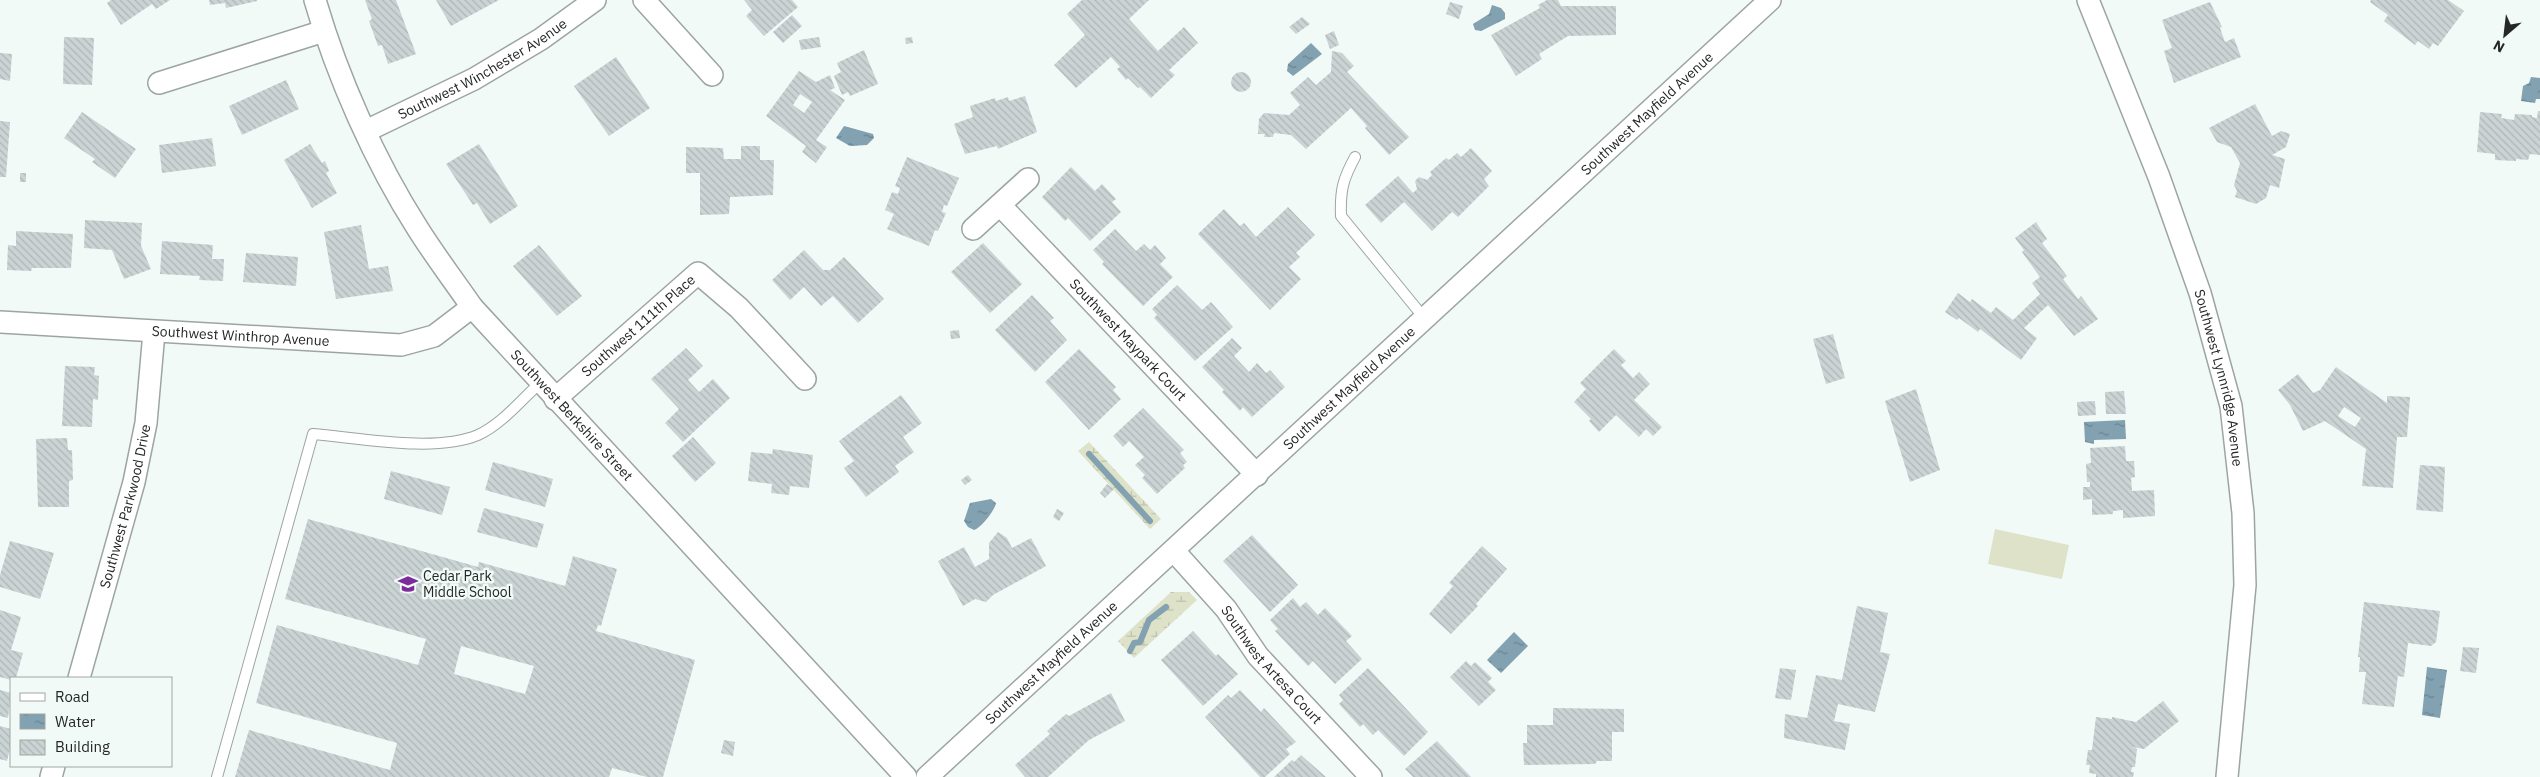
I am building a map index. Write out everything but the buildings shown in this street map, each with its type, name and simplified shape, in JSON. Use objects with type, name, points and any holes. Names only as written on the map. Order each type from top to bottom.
[{"type":"street","name":"Southwest Berkshire Street","points":[[315,0],[324,31],[366,131],[418,228],[472,307],[540,383],[906,777]]},
{"type":"street","name":"Southwest Winchester Avenue","points":[[366,131],[474,79],[541,39],[595,0]]},
{"type":"street","points":[[644,0],[712,75]]},
{"type":"street","name":"Southwest Mayfield Avenue","points":[[927,777],[1770,0]]},
{"type":"street","name":"Southwest Lynnridge Avenue","points":[[2088,0],[2159,177],[2196,281],[2209,318],[2232,406],[2243,513],[2245,585],[2227,777]]},
{"type":"street","points":[[159,83],[324,31]]},
{"type":"street","points":[[973,229],[1028,179]]},
{"type":"street","name":"Southwest Maypark Court","points":[[1000,205],[1256,475]]},
{"type":"street","name":"Southwest 111th Place","points":[[555,399],[698,273],[739,308],[805,379]]},
{"type":"street","name":"Southwest Winthrop Avenue","points":[[0,322],[401,345],[434,336],[472,307]]},
{"type":"street","name":"Southwest Parkwood Drive","points":[[79,677],[134,482],[146,423],[154,332]]},
{"type":"street","name":"Southwest Artesa Court","points":[[1174,551],[1226,609],[1258,656],[1371,777]]},
{"type":"lane","points":[[1355,156],[1343,179],[1340,196],[1342,216],[1348,226],[1425,319]]},
{"type":"lane","points":[[217,777],[313,434],[412,442],[458,441],[479,434],[496,424],[540,383]]},
{"type":"green space","points":[[1089,442],[1161,519],[1150,529],[1078,451]]},
{"type":"green space","points":[[1995,529],[2069,545],[2062,579],[1988,564]]},
{"type":"green space","points":[[1171,592],[1189,592],[1197,600],[1134,658],[1118,641]]},
{"type":"water","points":[[1492,5],[1501,8],[1505,13],[1505,19],[1481,31],[1475,30],[1473,24],[1489,14]]},
{"type":"water","points":[[1311,43],[1322,54],[1293,76],[1287,71],[1288,64]]},
{"type":"water","points":[[2531,77],[2540,78],[2540,99],[2536,99],[2535,103],[2521,101],[2523,86],[2529,83]]},
{"type":"water","points":[[844,126],[873,134],[874,138],[867,145],[850,146],[836,138]]},
{"type":"water","points":[[2125,420],[2126,439],[2094,440],[2094,444],[2085,442],[2084,422]]},
{"type":"water","points":[[991,499],[996,503],[987,518],[977,529],[974,530],[968,527],[964,521],[970,503]]},
{"type":"water","points":[[1514,632],[1528,646],[1501,673],[1487,660]]},
{"type":"water","points":[[2427,667],[2447,670],[2440,718],[2422,715]]},
{"type":"waterway","points":[[1089,454],[1150,521]]},
{"type":"waterway","points":[[1130,651],[1134,643],[1140,642],[1149,620],[1166,607]]},
{"type":"place","name":"Cedar Park Middle School","points":[[408,584]]}]
